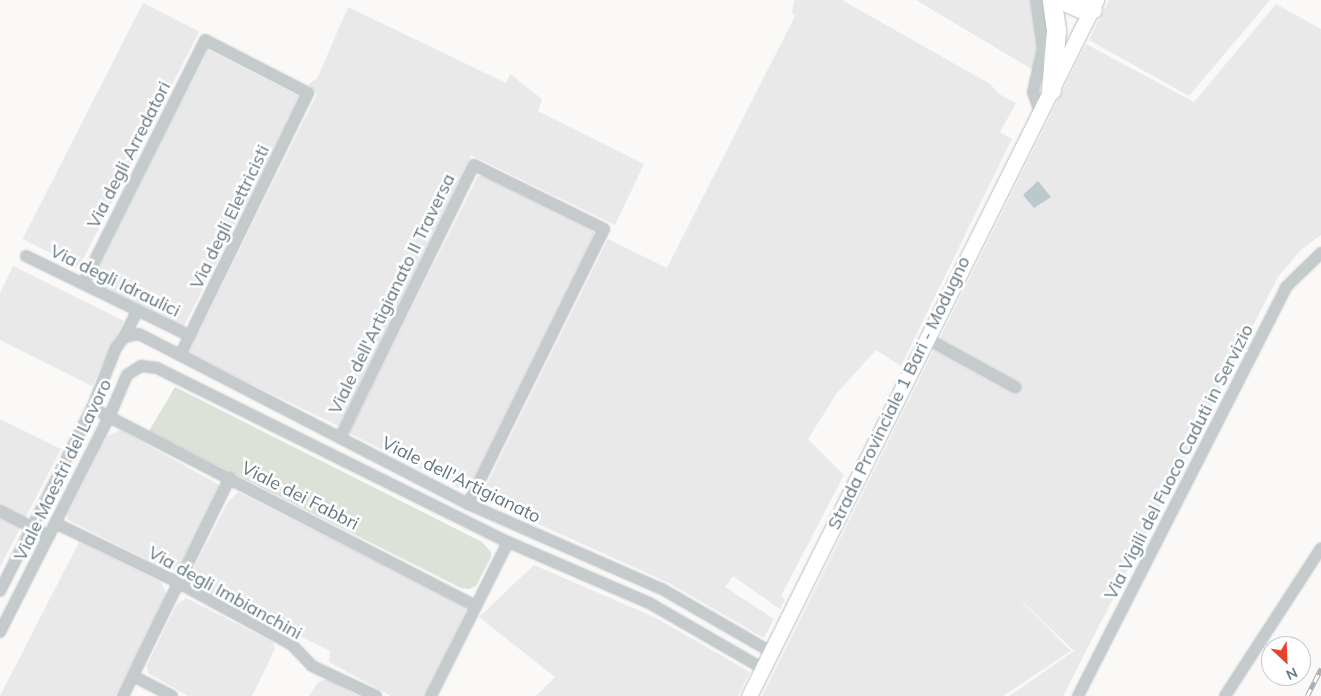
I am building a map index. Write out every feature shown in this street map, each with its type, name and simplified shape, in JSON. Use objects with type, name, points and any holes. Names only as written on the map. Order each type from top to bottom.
[{"type":"highway","points":[[1051,90],[1056,30],[1052,0]]},
{"type":"highway","points":[[1062,0],[1070,5],[1093,3]]},
{"type":"street","points":[[1036,0],[1043,48],[1033,92],[1040,112]]},
{"type":"street","name":"Strada Provinciale 1 Bari - Modugno","points":[[749,696],[1093,3]]},
{"type":"street","name":"Via degli Arredatori","points":[[83,284],[205,40],[308,93]]},
{"type":"street","name":"Via degli Elettricisti","points":[[180,356],[308,93]]},
{"type":"street","name":"Viale dell'Artigianato II Traversa","points":[[340,438],[474,165],[604,229],[468,504]]},
{"type":"street","name":"Via Vigili del Fuoco Caduti in Servizio","points":[[1078,696],[1286,287],[1321,253]]},
{"type":"street","name":"Via degli Idraulici","points":[[26,256],[190,336]]},
{"type":"street","name":"Viale Maestri del Lavoro","points":[[0,591],[92,408],[116,348],[138,310]]},
{"type":"street","name":"Viale dell'Artigianato","points":[[124,337],[139,334],[468,504],[662,589],[771,652]]},
{"type":"street","points":[[926,338],[1015,387]]},
{"type":"street","name":"Viale Maestri del Lavoro","points":[[0,632],[109,417],[127,375],[141,366],[157,368]]},
{"type":"street","name":"Viale dell'Artigianato","points":[[157,368],[508,542],[651,604],[762,668]]},
{"type":"street","name":"Viale dei Fabbri","points":[[92,408],[474,605]]},
{"type":"street","points":[[123,696],[230,478]]},
{"type":"street","points":[[0,511],[49,536]]},
{"type":"street","name":"Via degli Imbianchini","points":[[55,523],[179,583],[291,644],[312,666],[376,696]]},
{"type":"street","points":[[431,696],[474,605],[508,542]]},
{"type":"street","points":[[1225,696],[1321,548]]},
{"type":"street","points":[[132,676],[172,696]]},
{"type":"shaded area","points":[[794,0],[842,0],[990,84],[999,94],[1016,103],[1000,132],[1012,139],[901,366],[876,350],[837,393],[808,439],[844,475],[781,596],[785,600],[780,609],[733,576],[725,587],[774,619],[764,638],[669,583],[480,498],[608,239],[667,268],[795,16],[792,13]]},
{"type":"shaded area","points":[[916,0],[1032,0],[1038,48],[1033,70]]},
{"type":"shaded area","points":[[1109,0],[1270,0],[1189,96],[1089,40]]},
{"type":"shaded area","points":[[143,3],[199,32],[79,268],[23,239]]},
{"type":"shaded area","points":[[1276,4],[1321,29],[1321,235],[1301,250],[1278,277],[1063,696],[1009,696],[1074,651],[1007,587],[1071,651],[1003,696],[762,696],[1086,44],[1194,102]]},
{"type":"shaded area","points":[[348,7],[506,83],[510,74],[542,99],[538,111],[644,164],[615,225],[471,155],[339,426],[188,354],[317,94],[308,84],[317,79]]},
{"type":"shaded area","points":[[208,50],[301,97],[184,327],[91,280]]},
{"type":"shaded area","points":[[478,176],[485,176],[592,229],[595,235],[467,492],[349,433]]},
{"type":"shaded area","points":[[1038,181],[1051,197],[1034,208],[1023,195]]},
{"type":"shaded area","points":[[13,266],[124,321],[92,386],[0,340],[0,293]]},
{"type":"shaded area","points":[[175,387],[482,542],[491,552],[491,557],[476,586],[469,589],[461,588],[149,431]]},
{"type":"shaded area","points":[[0,419],[61,449],[0,567]]},
{"type":"shaded area","points":[[121,430],[219,485],[220,492],[179,568],[168,570],[68,520],[67,515],[107,436]]},
{"type":"shaded area","points":[[238,492],[465,606],[466,611],[425,696],[391,696],[329,662],[330,651],[196,585],[192,572],[228,502]]},
{"type":"shaded area","points":[[79,542],[161,582],[168,597],[115,696],[0,696]]},
{"type":"shaded area","points":[[534,565],[654,617],[750,672],[738,696],[536,696],[555,677],[479,617]]},
{"type":"shaded area","points":[[186,598],[273,642],[275,649],[252,696],[188,696],[148,673],[147,665],[177,604]]},
{"type":"shaded area","points":[[327,679],[359,696],[309,696],[318,682]]},
{"type":"railway","points":[[1307,696],[1321,668]]}]
